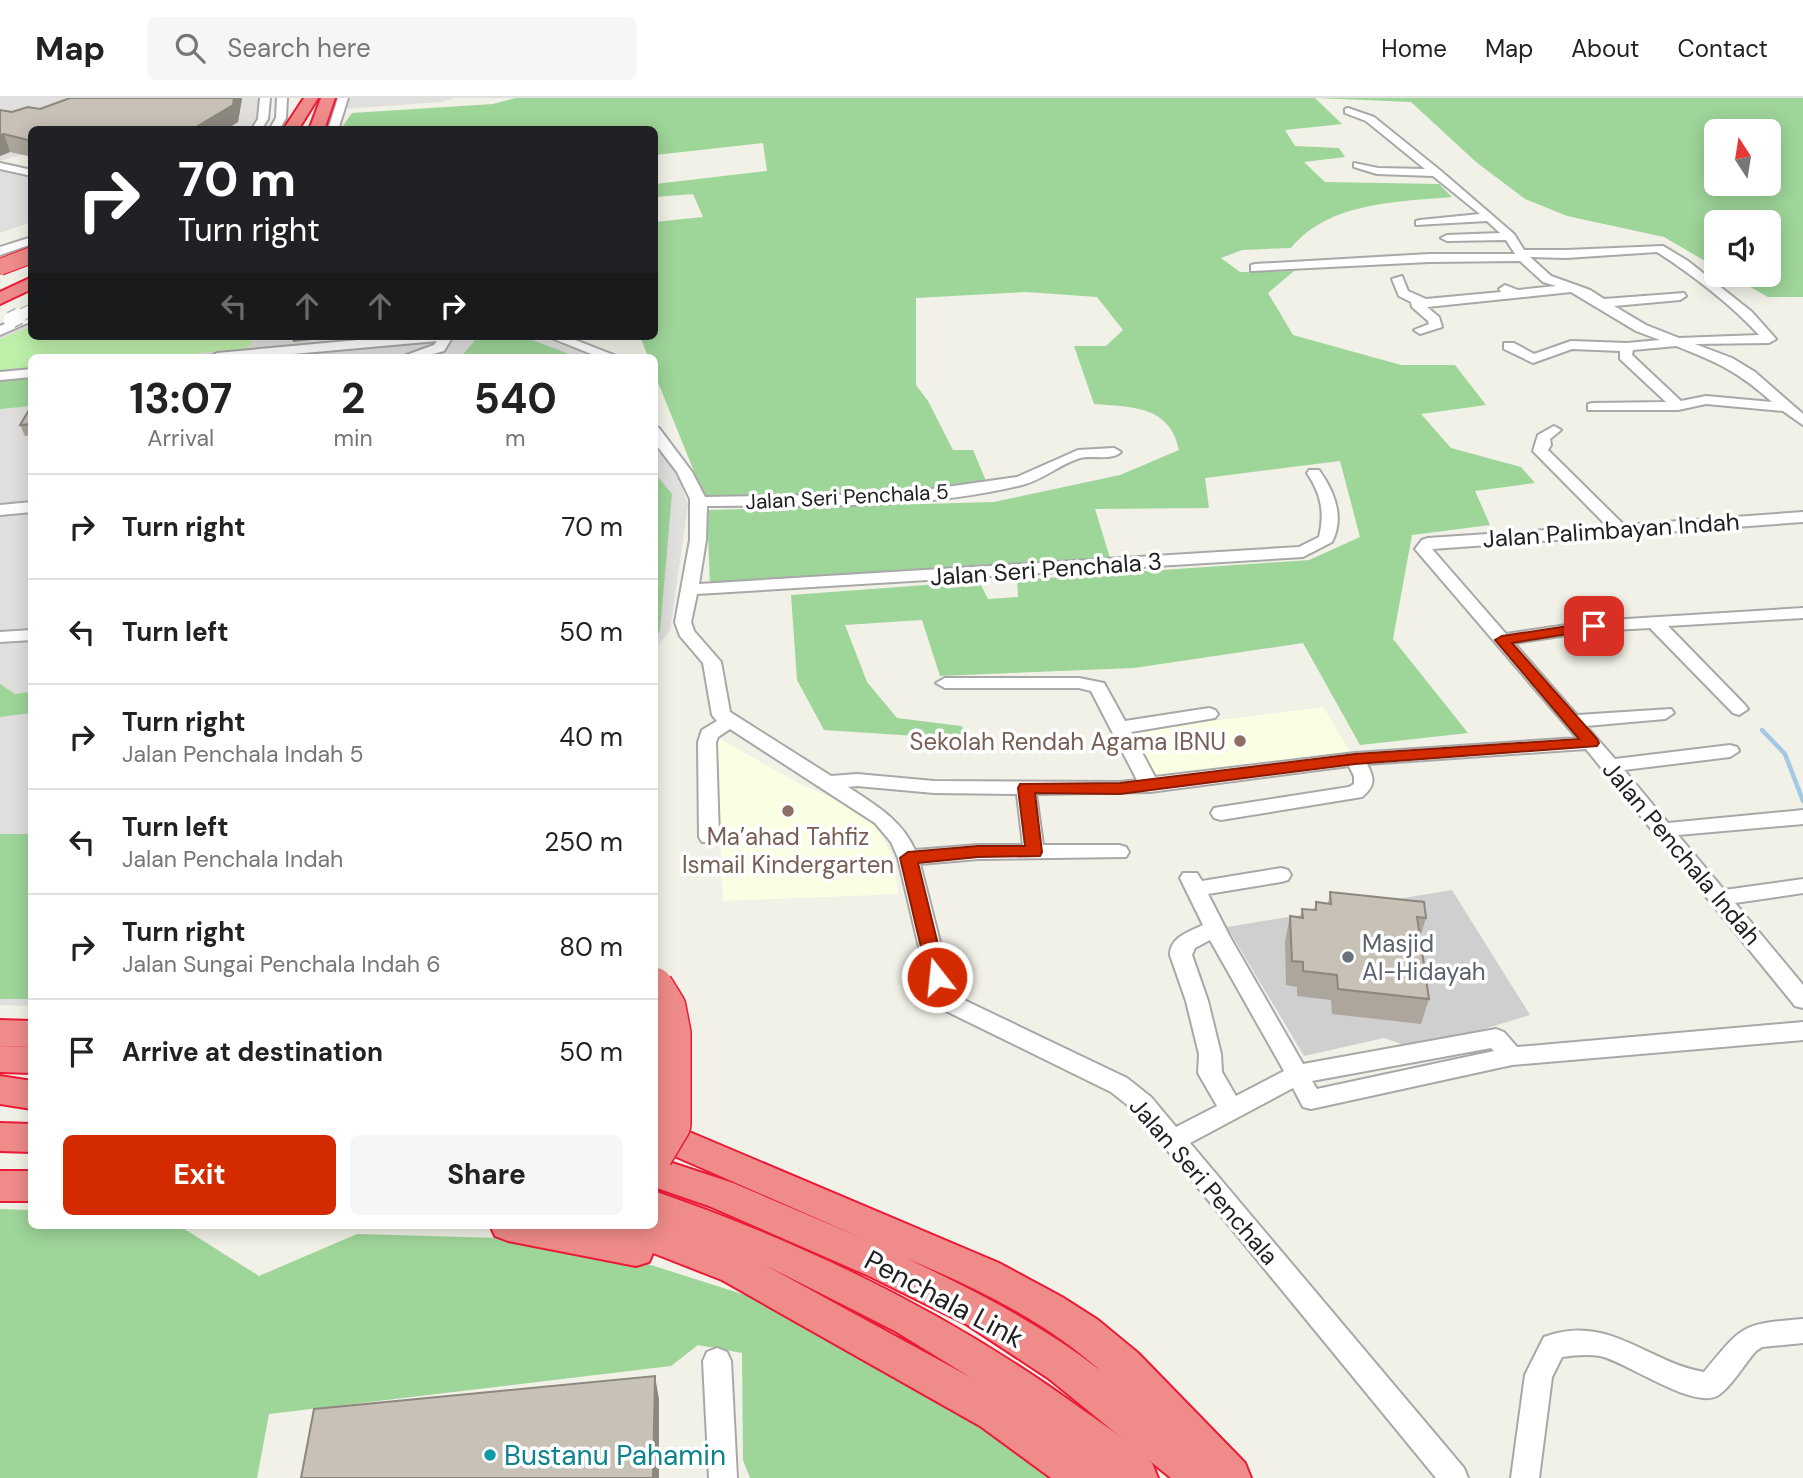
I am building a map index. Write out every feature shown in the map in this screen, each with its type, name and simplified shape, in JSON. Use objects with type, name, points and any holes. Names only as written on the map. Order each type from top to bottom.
[{"type":"highway","points":[[293,126],[311,98]]},
{"type":"highway","points":[[302,126],[311,98]]},
{"type":"highway","points":[[318,126],[328,98]]},
{"type":"highway","points":[[658,992],[667,1007],[672,1033],[672,1125],[658,1148]]},
{"type":"highway","points":[[0,1033],[28,1034]]},
{"type":"highway","points":[[0,1059],[28,1060]]},
{"type":"highway","points":[[0,1090],[28,1095]]},
{"type":"highway","points":[[0,1096],[28,1096]]},
{"type":"highway","points":[[0,1119],[28,1121]]},
{"type":"highway","points":[[658,1133],[986,1275],[1083,1332],[1136,1377],[1230,1478]]},
{"type":"highway","points":[[0,1137],[28,1138]]},
{"type":"highway","name":"Penchala Link","points":[[658,1173],[720,1194],[882,1264],[980,1312],[1062,1365],[1204,1478]]},
{"type":"highway","points":[[0,1186],[28,1185]]},
{"type":"highway","name":"Penchala Link","points":[[658,1207],[754,1243],[917,1323],[1028,1395],[1103,1448],[1137,1478]]},
{"type":"highway","points":[[528,1229],[655,1254],[779,1293]]},
{"type":"highway","points":[[623,1229],[669,1241],[735,1268],[994,1412],[1085,1478]]},
{"type":"street","points":[[259,126],[263,120],[265,98]]},
{"type":"street","points":[[276,126],[281,118],[282,98]]},
{"type":"street","points":[[335,126],[343,98]]},
{"type":"street","points":[[1348,111],[1370,119],[1490,217],[1510,236],[1522,255],[1547,279],[1586,293],[1641,328],[1727,361],[1750,375],[1803,421]]},
{"type":"street","points":[[1359,165],[1377,171],[1437,173]]},
{"type":"street","points":[[0,166],[28,172]]},
{"type":"street","points":[[1420,223],[1490,217]]},
{"type":"street","points":[[0,239],[28,230]]},
{"type":"street","points":[[1447,238],[1510,236]]},
{"type":"street","points":[[16,275],[0,253],[28,242]]},
{"type":"street","points":[[1255,268],[1659,248],[1684,264],[1748,315],[1769,339],[1706,339],[1627,347],[1571,345],[1533,359],[1509,346]]},
{"type":"street","points":[[16,275],[28,253]]},
{"type":"street","points":[[0,261],[16,275]]},
{"type":"street","points":[[1398,279],[1403,293],[1422,302]]},
{"type":"street","points":[[1461,289],[1489,284],[1516,294]]},
{"type":"street","points":[[1420,330],[1436,327],[1434,320],[1417,307],[1416,304],[1422,302],[1569,289]]},
{"type":"street","points":[[1601,303],[1680,296]]},
{"type":"street","points":[[0,331],[19,315]]},
{"type":"street","points":[[269,354],[406,340]]},
{"type":"street","points":[[422,354],[435,351],[442,340]]},
{"type":"street","points":[[564,340],[604,354]]},
{"type":"street","points":[[1627,347],[1625,356],[1678,406]]},
{"type":"street","points":[[0,376],[28,373]]},
{"type":"street","points":[[1593,407],[1678,406],[1706,401],[1787,407]]},
{"type":"street","points":[[1554,430],[1543,438],[1545,445],[1540,451],[1619,529]]},
{"type":"street","points":[[658,436],[675,455],[699,502],[690,589],[683,622],[686,632],[712,662],[719,710],[729,721],[709,734],[707,742],[709,837]]},
{"type":"street","name":"Jalan Seri Penchala 5","points":[[699,502],[897,499],[995,488],[1048,470],[1078,454],[1114,452]]},
{"type":"street","name":"Jalan Seri Penchala 3","points":[[690,589],[1303,552],[1326,539],[1332,518],[1327,490],[1314,473]]},
{"type":"street","points":[[0,510],[28,507]]},
{"type":"street","name":"Jalan Palimbayan Indah","points":[[1423,549],[1428,543],[1803,517]]},
{"type":"street","name":"Jalan Penchala Indah","points":[[1423,549],[1611,766],[1803,1000]]},
{"type":"street","points":[[1502,640],[1594,626],[1803,613]]},
{"type":"street","points":[[1655,623],[1739,709]]},
{"type":"street","points":[[0,637],[28,635]]},
{"type":"street","points":[[945,682],[1079,683],[1098,687],[1150,786]]},
{"type":"street","points":[[1572,721],[1665,713]]},
{"type":"street","points":[[1118,728],[1209,714]]},
{"type":"street","name":"Jalan Seri Penchala","points":[[729,721],[882,818],[900,839],[908,858],[925,936],[943,993],[956,1006],[1119,1085],[1143,1104],[1454,1478]]},
{"type":"street","points":[[827,783],[857,780],[934,788],[1150,786],[1355,759],[1591,743]]},
{"type":"street","points":[[1611,766],[1730,751]]},
{"type":"street","points":[[1221,813],[1355,793],[1363,786],[1364,776],[1355,759]]},
{"type":"street","points":[[1026,788],[1034,852]]},
{"type":"street","points":[[1664,830],[1800,817]]},
{"type":"street","points":[[908,858],[978,852],[1119,852]]},
{"type":"street","points":[[1281,875],[1193,883],[1214,929],[1299,1074]]},
{"type":"street","points":[[1720,898],[1803,886]]},
{"type":"street","points":[[1214,929],[1186,942],[1181,947],[1181,955],[1197,1001],[1210,1054],[1210,1073],[1232,1110]]},
{"type":"street","points":[[1173,1140],[1299,1074],[1496,1038],[1512,1056],[1803,1031]]},
{"type":"street","points":[[1525,1478],[1538,1375],[1554,1346],[1574,1341],[1605,1343],[1693,1385],[1710,1386],[1746,1342],[1759,1335],[1803,1331]]},
{"type":"street","points":[[716,1361],[723,1478]]},
{"type":"shaded area","points":[[0,98],[259,98],[257,116],[251,126],[28,126],[28,153],[0,161]]},
{"type":"shaded area","points":[[348,98],[454,98],[441,102],[346,109]]},
{"type":"shaded area","points":[[0,169],[28,176],[28,223],[0,233]]},
{"type":"shaded area","points":[[28,321],[28,340],[549,340],[587,354],[28,354],[28,1006],[0,1005],[0,337]]},
{"type":"shaded area","points":[[658,451],[677,472],[688,505],[670,631],[658,645]]},
{"type":"shaded area","name":"Sekolah Rendah Agama IBNU","points":[[1323,707],[1350,751],[1155,782],[1131,731]]},
{"type":"shaded area","name":"Ma’ahad Tahfiz Ismail Kindergarten","points":[[716,737],[798,783],[842,802],[872,821],[893,856],[898,894],[723,901]]},
{"type":"shaded area","points":[[1452,890],[1530,1015],[1474,1032],[1404,1045],[1384,1038],[1304,1056],[1227,927]]},
{"type":"green space","points":[[516,98],[1315,98],[1342,124],[1285,130],[1295,146],[1339,148],[1345,157],[1304,162],[1325,182],[1439,184],[1452,197],[1365,207],[1324,221],[1291,248],[1242,250],[1221,258],[1240,272],[1294,271],[1268,293],[1293,335],[1401,365],[1455,365],[1486,405],[1421,414],[1451,448],[1521,467],[1535,483],[1475,491],[1490,525],[1412,535],[1393,639],[1468,733],[1360,745],[1303,643],[1134,668],[940,676],[922,620],[845,625],[867,682],[897,718],[961,726],[976,740],[824,730],[797,680],[791,595],[979,581],[988,599],[1018,597],[1017,580],[1309,560],[1360,537],[1340,461],[1205,478],[1209,508],[1095,509],[1110,558],[710,586],[707,510],[994,502],[1120,475],[1179,450],[1174,435],[1158,416],[1135,408],[1094,404],[1074,346],[1106,346],[1123,330],[1097,297],[1026,292],[916,298],[916,385],[928,401],[953,450],[973,450],[986,481],[898,494],[704,496],[658,382],[658,354],[647,354],[642,340],[658,340],[658,222],[703,217],[693,194],[658,197],[658,184],[767,171],[763,143],[658,155],[658,126],[343,126],[352,113],[493,104]]},
{"type":"green space","points":[[1315,98],[1803,98],[1803,297],[1768,297],[1750,287],[1781,287],[1781,210],[1704,210],[1704,260],[1664,237],[1567,216],[1525,199],[1476,162],[1411,102]]},
{"type":"green space","points":[[28,328],[28,340],[251,340],[250,346],[243,349],[189,354],[28,354],[28,368],[0,371],[0,339]]},
{"type":"green space","points":[[475,340],[532,340],[569,354],[464,354]]},
{"type":"green space","points":[[28,376],[28,406],[0,409],[0,379]]},
{"type":"green space","points":[[658,477],[672,494],[658,634]]},
{"type":"green space","points":[[0,684],[15,694],[28,692],[28,713],[0,717]]},
{"type":"green space","points":[[0,834],[28,834],[28,999],[0,999]]},
{"type":"green space","points":[[0,1209],[28,1210],[28,1229],[184,1229],[259,1276],[357,1234],[533,1239],[651,1265],[773,1304],[981,1424],[1063,1478],[750,1478],[743,1460],[742,1353],[698,1345],[671,1366],[269,1414],[257,1478],[0,1478]]},
{"type":"building","points":[[70,98],[234,98],[233,105],[198,126],[28,126],[28,140],[0,135],[0,110],[12,112],[28,107],[40,109]]},
{"type":"building","points":[[28,412],[28,424],[20,425]]},
{"type":"building","name":"Masjid Al-Hidayah","points":[[1330,892],[1424,902],[1426,918],[1417,917],[1429,999],[1338,989],[1337,975],[1303,971],[1303,962],[1292,961],[1290,916],[1303,918],[1302,909],[1316,910],[1316,902],[1331,904]]},
{"type":"building","name":"Bustanu Pahamin","points":[[655,1376],[653,1478],[301,1478],[314,1409]]},
{"type":"waterway","points":[[1762,730],[1785,754],[1803,801]]},
{"type":"place","name":"Sekolah Rendah Agama IBNU","points":[[1240,741]]},
{"type":"place","name":"Ma’ahad Tahfiz Ismail Kindergarten","points":[[788,811]]},
{"type":"place","name":"Masjid Al-Hidayah","points":[[1348,957]]},
{"type":"place","name":"Bustanu Pahamin","points":[[490,1455]]},
{"type":"route","points":[[937,977],[908,858],[978,852],[1034,852],[1026,788],[1150,786],[1355,759],[1591,743],[1502,640],[1594,626]]}]
